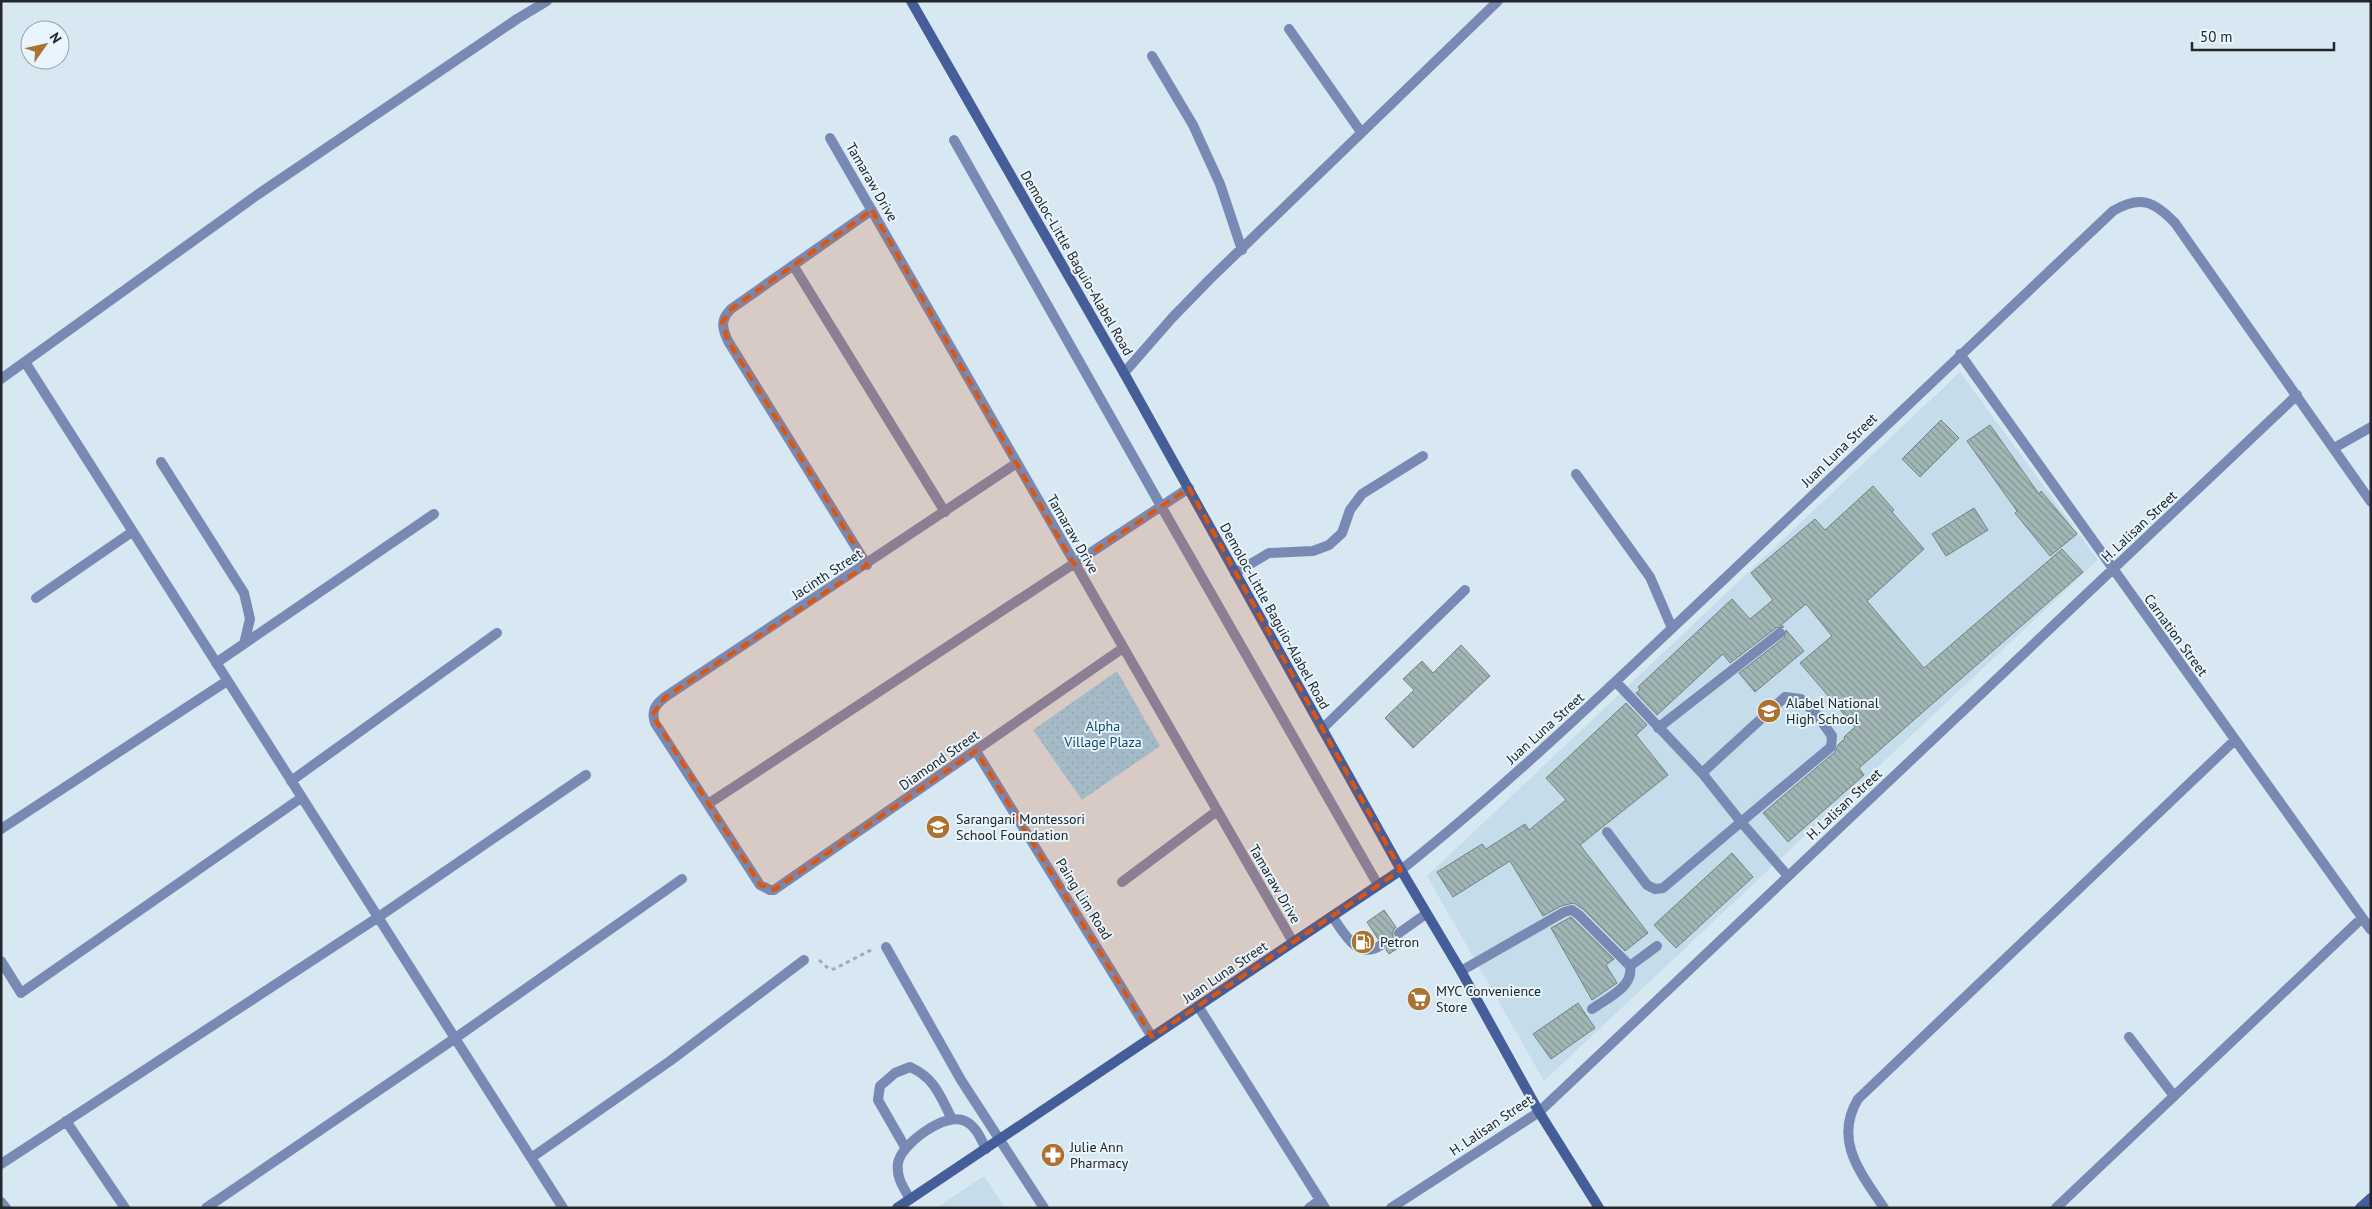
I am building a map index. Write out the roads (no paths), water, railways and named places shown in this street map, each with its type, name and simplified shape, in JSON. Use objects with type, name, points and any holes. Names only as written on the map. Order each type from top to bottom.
[{"type":"main road","name":"Demoloc-Little Baguio-Alabel Road","points":[[911,1],[1189,488],[1426,914],[1461,971],[1539,1112],[1599,1208]]},
{"type":"main road","name":"Demoloc-Little Baguio-Alabel Road","points":[[919,1],[931,36]]},
{"type":"main road","name":"Juan Luna Street","points":[[897,1208],[1401,870]]},
{"type":"main road","points":[[2360,1208],[2371,1198]]},
{"type":"street","points":[[1,379],[257,195],[547,1]]},
{"type":"street","points":[[1124,373],[1172,318],[1361,132],[1498,1]]},
{"type":"street","points":[[1289,29],[1361,132]]},
{"type":"street","points":[[1152,56],[1193,125],[1220,184],[1242,250]]},
{"type":"street","name":"Tamaraw Drive","points":[[830,138],[1293,942]]},
{"type":"street","points":[[954,140],[1378,885]]},
{"type":"street","name":"Juan Luna Street","points":[[1401,870],[1472,812],[1616,682],[2113,210],[2126,203],[2140,201],[2151,203],[2162,210],[2183,234],[2297,395]]},
{"type":"street","points":[[867,565],[723,330],[722,322],[731,309],[872,210]]},
{"type":"street","points":[[793,265],[945,512]]},
{"type":"street","name":"Carnation Street","points":[[1960,354],[2112,570],[2371,930]]},
{"type":"street","points":[[25,362],[563,1208]]},
{"type":"street","points":[[2297,395],[2371,502]]},
{"type":"street","name":"H. Lalisan Street","points":[[1391,1208],[1539,1112],[2297,395]]},
{"type":"street","points":[[2334,448],[2371,427]]},
{"type":"street","points":[[1235,573],[1268,553],[1312,551],[1329,545],[1342,533],[1350,510],[1362,494],[1424,456]]},
{"type":"street","points":[[161,462],[244,593],[250,619],[244,644]]},
{"type":"street","name":"Jacinth Street","points":[[708,804],[655,723],[652,715],[654,709],[665,697],[867,565],[1017,463]]},
{"type":"street","points":[[1576,474],[1650,577],[1672,628]]},
{"type":"street","points":[[708,804],[1189,488]]},
{"type":"street","points":[[216,663],[434,514]]},
{"type":"street","points":[[36,598],[132,532]]},
{"type":"street","points":[[1322,729],[1465,590]]},
{"type":"street","points":[[291,781],[497,633]]},
{"type":"street","points":[[1658,728],[1780,633]]},
{"type":"street","name":"Diamond Street","points":[[708,804],[760,885],[770,890],[779,888],[1123,648]]},
{"type":"street","points":[[1,829],[227,681]]},
{"type":"street","points":[[1616,682],[1702,773],[1788,876]]},
{"type":"street","points":[[1607,832],[1647,885],[1655,889],[1663,888],[1832,747],[1832,736],[1801,699],[1785,696],[1702,773]]},
{"type":"street","points":[[1884,1208],[1855,1163],[1848,1135],[1847,1122],[1858,1100],[2235,740]]},
{"type":"street","name":"Paing Lim Road","points":[[976,750],[1152,1037]]},
{"type":"street","points":[[1,1164],[378,918],[586,775]]},
{"type":"street","points":[[1,961],[21,994],[301,798]]},
{"type":"street","points":[[1122,882],[1217,811]]},
{"type":"street","points":[[206,1208],[682,879]]},
{"type":"street","points":[[1461,971],[1564,912],[1572,910],[1630,966],[1631,975],[1628,983],[1592,1009]]},
{"type":"street","points":[[1399,933],[1426,914]]},
{"type":"street","points":[[1332,916],[1352,945],[1363,951],[1374,950],[1381,945]]},
{"type":"street","points":[[2056,1208],[2362,918]]},
{"type":"street","points":[[1630,966],[1657,946]]},
{"type":"street","points":[[886,947],[961,1080],[1042,1207]]},
{"type":"street","points":[[531,1158],[670,1061],[804,960]]},
{"type":"street","points":[[1198,1006],[1323,1204],[1309,1208]]},
{"type":"street","points":[[2129,1037],[2174,1096]]},
{"type":"street","points":[[905,1147],[878,1100],[880,1086],[895,1073],[910,1067],[924,1073],[934,1084],[952,1119]]},
{"type":"street","points":[[910,1199],[898,1180],[898,1162],[905,1147],[938,1122],[952,1119],[964,1120],[976,1130],[986,1149]]},
{"type":"street","points":[[66,1121],[125,1208]]},
{"type":"street","points":[[976,1130],[988,1123]]},
{"type":"street","points":[[1,1202],[6,1208]]},
{"type":"place","name":"Alabel National High School","points":[[1769,711]]},
{"type":"place","name":"Sarangani Montessori School Foundation","points":[[938,827]]},
{"type":"place","name":"Petron","points":[[1363,942]]},
{"type":"place","name":"MYC Convenience Store","points":[[1419,999]]},
{"type":"place","name":"Julie Ann Pharmacy","points":[[1053,1155]]},
{"type":"park label","name":"Alpha Village Plaza","points":[[1103,734]]}]
